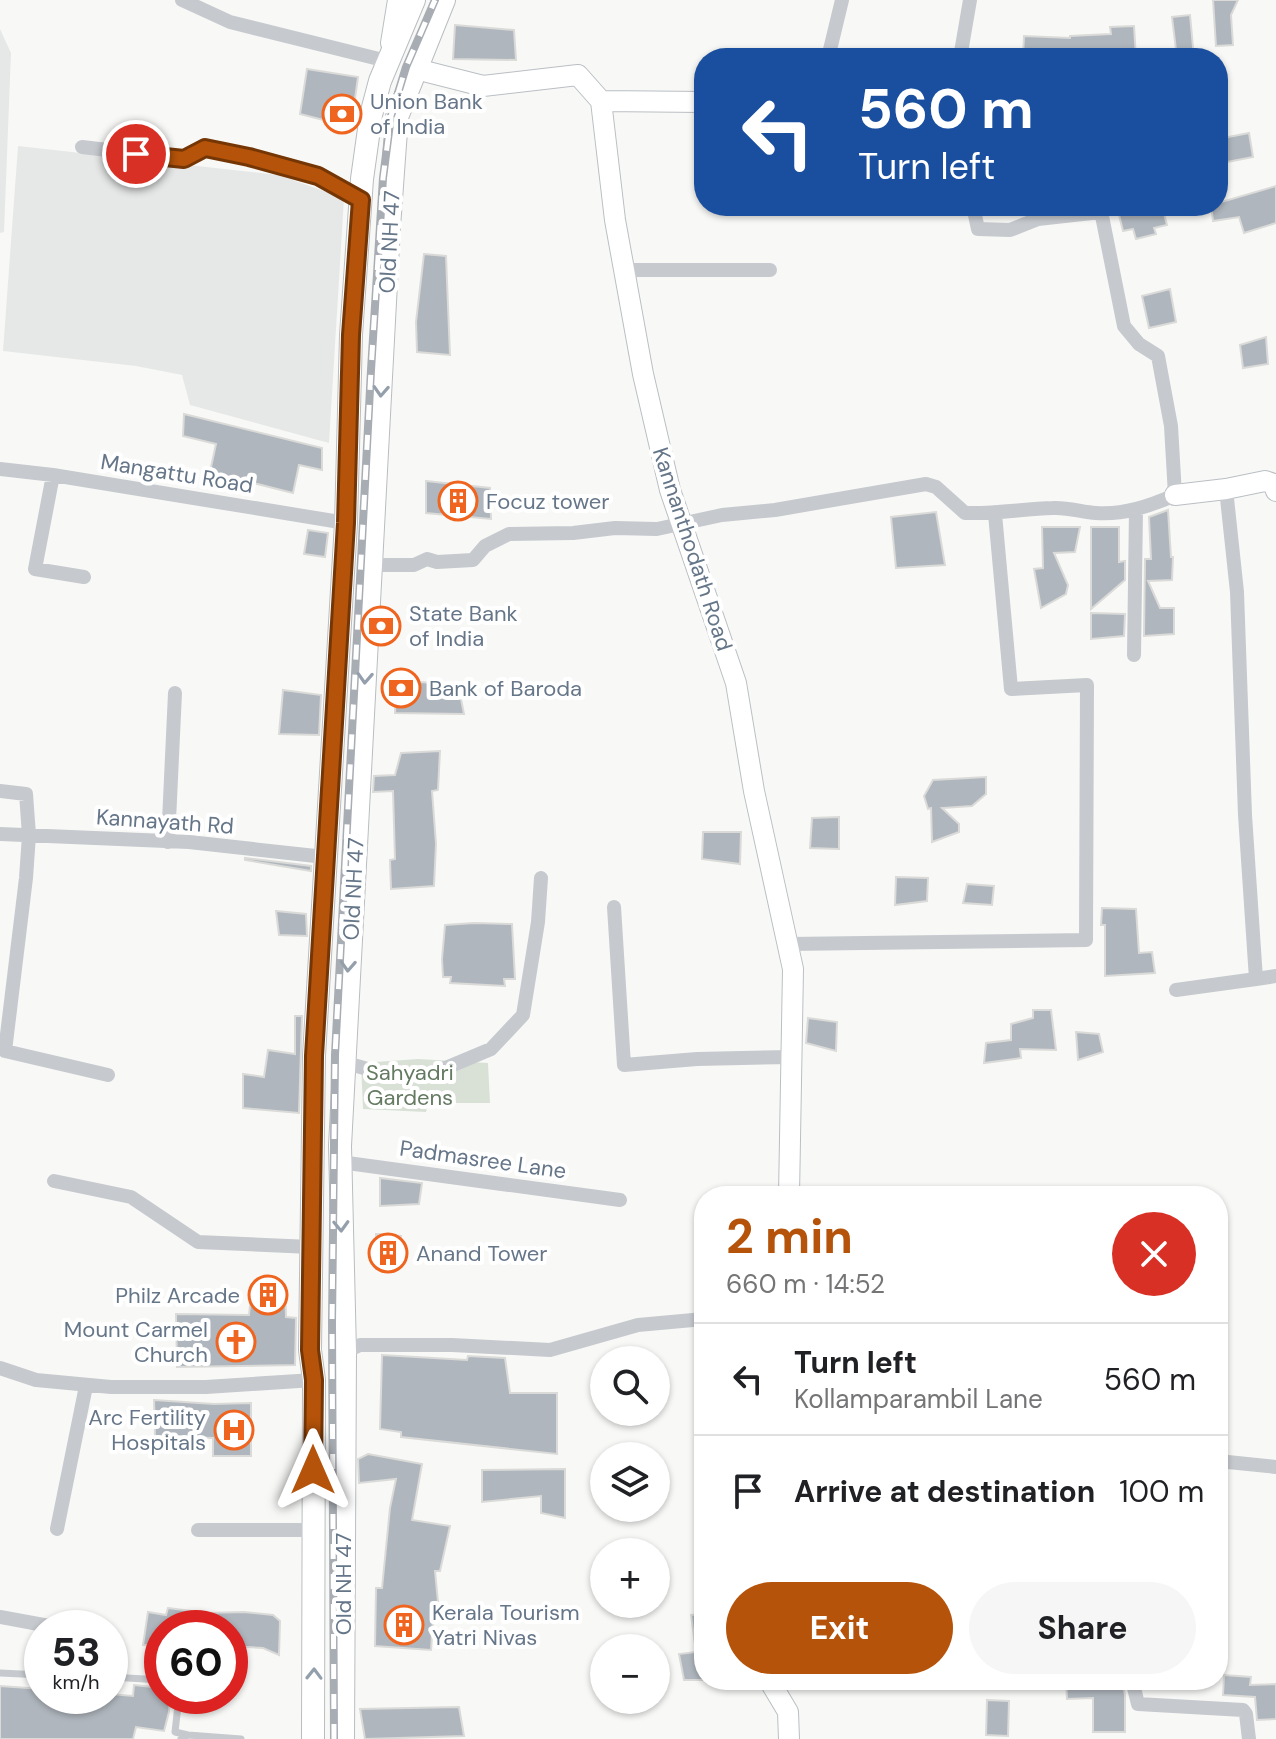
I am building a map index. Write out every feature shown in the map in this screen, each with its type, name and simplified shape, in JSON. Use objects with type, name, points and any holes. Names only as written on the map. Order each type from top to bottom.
[{"type":"main road","name":"Old NH 47","points":[[313,1739],[314,1380],[310,1350],[314,1056],[346,523],[351,335],[371,115],[387,61],[414,0]]},
{"type":"main road","name":"Old NH 47","points":[[343,1739],[345,1352],[340,1154],[384,337],[397,117],[444,0]]},
{"type":"main road","points":[[351,335],[384,337]]},
{"type":"main road","points":[[313,1144],[340,1154]]},
{"type":"street","points":[[182,0],[230,22],[387,61],[398,0]]},
{"type":"street","points":[[830,48],[842,0]]},
{"type":"street","points":[[962,48],[970,0]]},
{"type":"street","points":[[416,69],[483,86],[578,75],[601,101],[694,102]]},
{"type":"street","name":"Kannanthodath Road","points":[[601,101],[615,220],[646,389],[670,490],[736,683],[754,791],[793,969],[789,1186]]},
{"type":"street","points":[[82,147],[184,159],[205,148],[280,163],[318,176],[361,200]]},
{"type":"street","points":[[975,216],[978,229],[1010,230],[1038,219],[1057,216]]},
{"type":"street","points":[[1101,216],[1124,326],[1139,344],[1158,356],[1171,426],[1175,495]]},
{"type":"street","points":[[624,270],[770,270]]},
{"type":"street","name":"Mangattu Road","points":[[0,469],[346,523]]},
{"type":"street","points":[[53,475],[35,569],[84,577]]},
{"type":"street","points":[[372,565],[414,565],[427,559],[437,562],[473,560],[485,546],[509,534],[573,533],[615,528],[657,529],[926,484],[936,487],[965,513],[995,514],[1048,508],[1098,513],[1136,509],[1175,495],[1265,481],[1274,484],[1276,491]]},
{"type":"street","points":[[1226,489],[1237,592],[1245,815],[1256,979]]},
{"type":"street","points":[[1134,655],[1136,509]]},
{"type":"street","points":[[788,944],[1086,940],[1087,685],[1011,689],[995,514]]},
{"type":"street","points":[[168,842],[175,693]]},
{"type":"street","points":[[0,791],[26,794],[29,835],[5,1051],[108,1075]]},
{"type":"street","name":"Kannayath Rd","points":[[0,834],[168,842],[325,857]]},
{"type":"street","points":[[343,1062],[385,1074],[429,1075],[491,1049],[523,1015],[538,922],[541,878]]},
{"type":"street","points":[[614,907],[624,1065],[697,1059],[791,1057]]},
{"type":"street","points":[[1176,990],[1276,976]]},
{"type":"street","name":"Padmasree Lane","points":[[340,1154],[620,1200]]},
{"type":"street","points":[[54,1181],[131,1197],[198,1242],[311,1247]]},
{"type":"street","points":[[345,1352],[360,1345],[452,1345],[550,1350],[638,1325],[694,1320]]},
{"type":"street","points":[[0,1368],[36,1380],[86,1386],[206,1387],[314,1380]]},
{"type":"street","points":[[57,1529],[86,1386]]},
{"type":"street","points":[[1228,1462],[1276,1467]]},
{"type":"street","points":[[198,1530],[313,1530]]},
{"type":"street","points":[[0,1617],[24,1621]]},
{"type":"street","points":[[775,1690],[788,1712],[789,1739]]},
{"type":"street","points":[[1134,1690],[1138,1704],[1243,1710],[1249,1739]]},
{"type":"lane","points":[[0,1673],[24,1674]]},
{"type":"lane","points":[[177,1714],[175,1732],[184,1737],[241,1739]]},
{"type":"shaded area","points":[[0,29],[11,53],[4,232],[0,233]]},
{"type":"shaded area","points":[[18,146],[278,175],[344,198],[329,443],[190,405],[182,375],[136,366],[3,351]]},
{"type":"green space","name":"Sahyadri Gardens","points":[[418,1059],[488,1063],[490,1103],[428,1103],[426,1112],[363,1109],[361,1063]]},
{"type":"building","points":[[1213,0],[1238,0],[1231,15],[1233,45],[1216,46]]},
{"type":"building","points":[[1190,15],[1193,48],[1176,48],[1172,17]]},
{"type":"building","points":[[455,25],[514,30],[516,60],[453,59]]},
{"type":"building","points":[[1134,26],[1135,48],[1023,48],[1024,36],[1070,38],[1111,34],[1110,27]]},
{"type":"building","points":[[307,69],[358,77],[351,127],[300,114]]},
{"type":"building","points":[[1249,133],[1253,157],[1228,162],[1228,137]]},
{"type":"building","points":[[1276,186],[1276,223],[1244,233],[1239,217],[1213,221],[1212,216],[1228,216],[1228,200]]},
{"type":"building","points":[[1119,216],[1165,216],[1167,225],[1154,228],[1156,234],[1136,239],[1133,229],[1123,231]]},
{"type":"building","points":[[424,254],[446,256],[450,355],[417,352],[416,322]]},
{"type":"building","points":[[1170,289],[1176,322],[1149,328],[1142,296]]},
{"type":"building","points":[[1266,337],[1268,364],[1243,368],[1240,345]]},
{"type":"building","points":[[184,414],[322,448],[322,470],[299,465],[293,493],[210,472],[216,444],[183,436]]},
{"type":"building","name":"Focuz tower","points":[[426,481],[490,488],[491,519],[426,513]]},
{"type":"building","points":[[1168,510],[1172,580],[1148,581],[1160,608],[1174,608],[1174,634],[1144,636],[1145,559],[1151,559],[1149,517]]},
{"type":"building","points":[[936,512],[945,565],[896,568],[891,517]]},
{"type":"building","points":[[1042,527],[1080,527],[1075,552],[1054,553],[1068,585],[1066,594],[1041,608],[1034,569],[1043,568]]},
{"type":"building","points":[[1091,527],[1119,527],[1119,562],[1125,561],[1125,580],[1091,609]]},
{"type":"building","points":[[308,530],[328,533],[325,557],[304,554]]},
{"type":"building","points":[[1091,613],[1125,614],[1124,636],[1091,639]]},
{"type":"building","points":[[396,681],[458,684],[464,714],[395,713]]},
{"type":"building","points":[[283,690],[321,695],[319,735],[279,734]]},
{"type":"building","points":[[440,751],[438,790],[432,791],[436,844],[434,886],[391,889],[390,860],[395,859],[393,791],[373,792],[374,776],[395,775],[401,753]]},
{"type":"building","points":[[986,777],[986,794],[972,806],[942,808],[959,824],[959,832],[932,842],[931,808],[928,809],[924,796],[933,780]]},
{"type":"building","points":[[839,817],[839,849],[810,848],[812,818]]},
{"type":"building","points":[[703,832],[741,832],[740,864],[702,859]]},
{"type":"building","points":[[245,860],[311,866],[311,871]]},
{"type":"building","points":[[896,877],[928,878],[927,901],[895,905]]},
{"type":"building","points":[[967,884],[994,886],[992,905],[963,903]]},
{"type":"building","points":[[1102,908],[1136,909],[1139,953],[1152,952],[1155,973],[1105,976]]},
{"type":"building","points":[[276,911],[306,914],[307,936],[279,935]]},
{"type":"building","points":[[512,924],[515,979],[504,979],[505,986],[450,983],[451,977],[443,977],[445,925]]},
{"type":"building","points":[[1033,1010],[1051,1010],[1056,1050],[1020,1049],[1021,1058],[984,1063],[986,1043],[1011,1040],[1011,1024],[1033,1018]]},
{"type":"building","points":[[295,1016],[302,1016],[299,1113],[243,1108],[243,1074],[264,1077],[268,1050],[295,1054]]},
{"type":"building","points":[[808,1018],[837,1022],[836,1051],[806,1043]]},
{"type":"building","points":[[1076,1032],[1099,1034],[1103,1052],[1078,1060]]},
{"type":"building","points":[[380,1178],[422,1183],[419,1204],[380,1206]]},
{"type":"building","name":"Anand Tower","points":[[376,1234],[401,1236],[398,1270],[376,1269]]},
{"type":"building","name":"Mount Carmel Church","points":[[252,1286],[285,1286],[286,1317],[296,1318],[295,1365],[177,1367],[176,1314],[249,1315]]},
{"type":"building","points":[[382,1355],[467,1360],[468,1356],[505,1358],[510,1393],[557,1393],[557,1454],[401,1437],[401,1432],[380,1429]]},
{"type":"building","points":[[154,1400],[251,1403],[251,1456],[213,1456],[213,1438],[155,1436]]},
{"type":"building","points":[[368,1454],[422,1464],[412,1520],[450,1526],[440,1571],[435,1571],[438,1602],[434,1604],[431,1650],[375,1646],[376,1588],[382,1588],[396,1479],[359,1483],[358,1459]]},
{"type":"building","points":[[565,1469],[565,1518],[541,1513],[541,1496],[482,1502],[482,1470]]},
{"type":"building","points":[[248,1612],[273,1615],[280,1621],[279,1655],[263,1648],[248,1647]]},
{"type":"building","points":[[694,1652],[694,1680],[684,1680],[679,1654]]},
{"type":"building","points":[[1228,1675],[1251,1677],[1250,1685],[1276,1684],[1276,1719],[1257,1720],[1255,1697],[1223,1695],[1223,1690],[1228,1690]]},
{"type":"building","points":[[134,1685],[144,1686],[144,1714],[168,1714],[164,1731],[136,1727],[133,1739],[0,1739],[0,1686],[24,1688],[24,1714],[128,1714],[128,1696],[133,1696]]},
{"type":"building","points":[[1067,1690],[1124,1690],[1125,1732],[1093,1732],[1093,1698],[1067,1699]]},
{"type":"building","points":[[987,1700],[1009,1701],[1008,1736],[986,1735]]},
{"type":"building","points":[[459,1707],[464,1736],[365,1739],[360,1709]]},
{"type":"railway","points":[[334,1739],[332,1323],[335,1055],[371,370],[383,178],[391,116],[406,67],[435,0]]},
{"type":"place","name":"Union Bank of India","points":[[342,114]]},
{"type":"place","name":"Focuz tower","points":[[458,501]]},
{"type":"place","name":"State Bank of India","points":[[381,626]]},
{"type":"place","name":"Bank of Baroda","points":[[401,688]]},
{"type":"place","name":"Anand Tower","points":[[388,1253]]},
{"type":"place","name":"Philz Arcade","points":[[268,1295]]},
{"type":"place","name":"Mount Carmel Church","points":[[236,1342]]},
{"type":"place","name":"Arc Fertility Hospitals","points":[[234,1430]]},
{"type":"place","name":"Kerala Tourism Yatri Nivas","points":[[404,1625]]},
{"type":"route","points":[[136,154],[184,159],[205,148],[280,163],[318,176],[361,200],[351,335],[346,523],[314,1056],[310,1350],[314,1380],[313,1470]]}]
